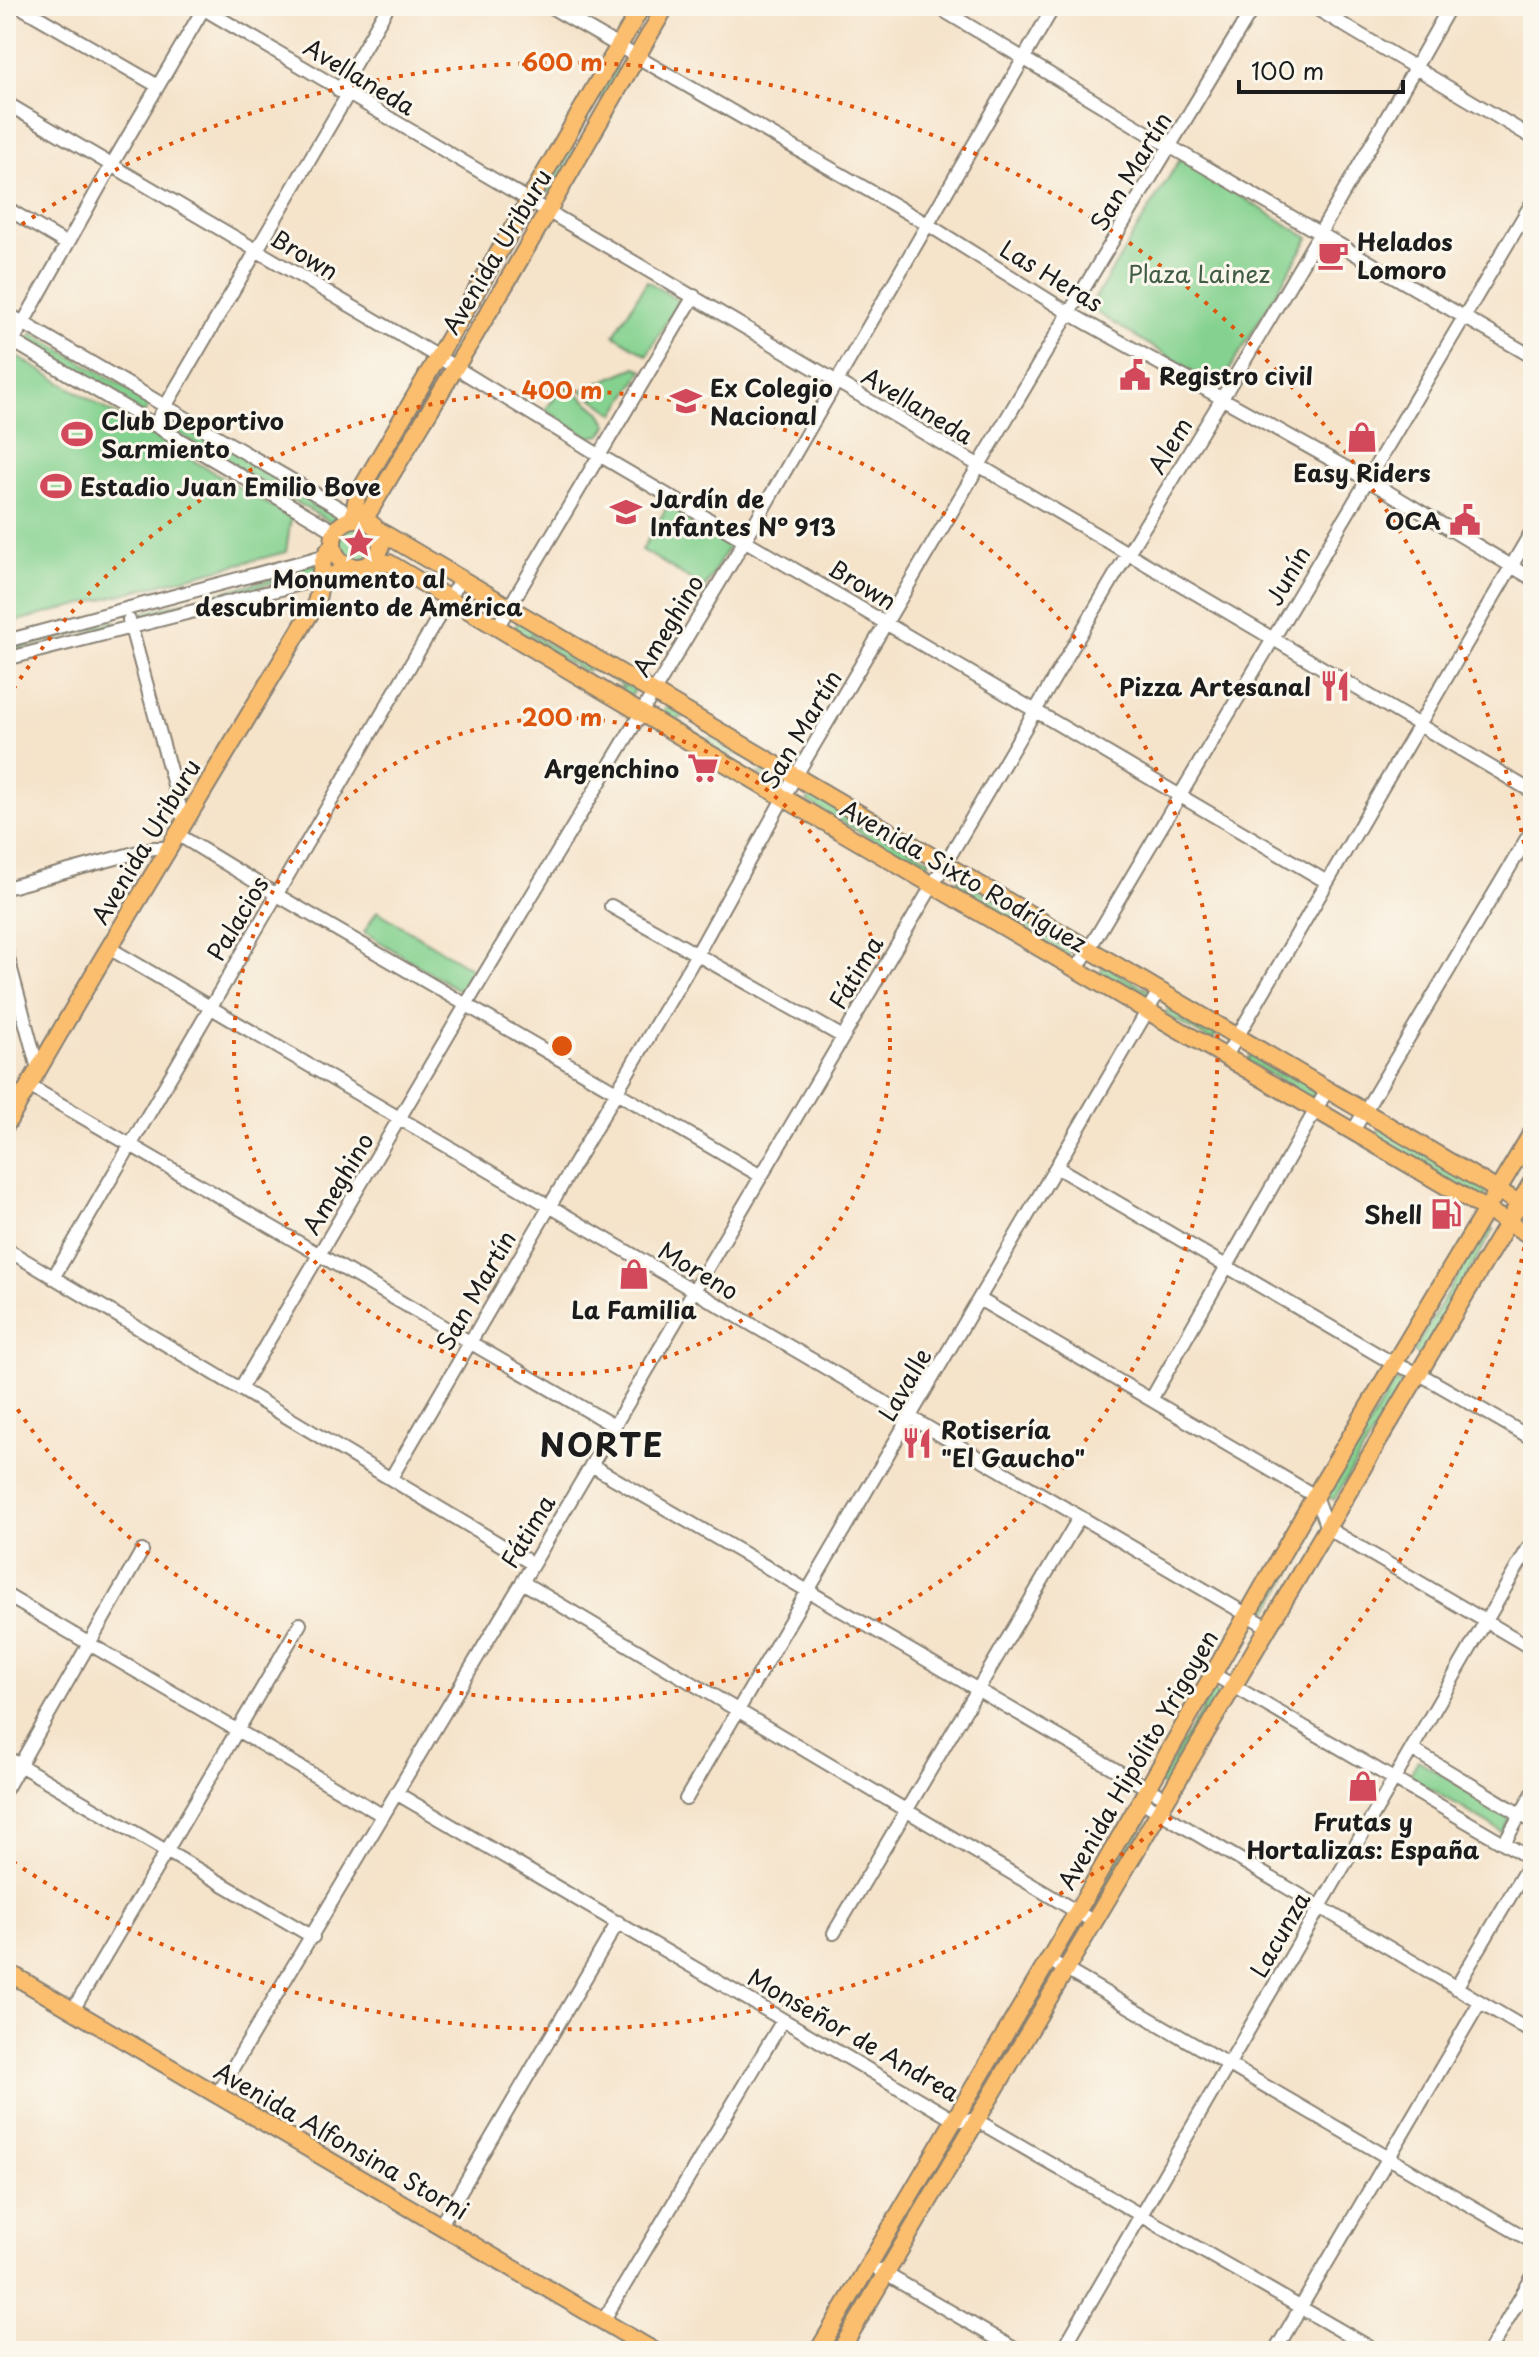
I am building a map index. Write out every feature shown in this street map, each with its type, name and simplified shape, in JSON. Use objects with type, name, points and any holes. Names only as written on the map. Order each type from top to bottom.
[{"type":"main road","name":"Avenida Uriburu","points":[[356,519],[357,496],[642,6]]},
{"type":"main road","name":"Avenida Uriburu","points":[[356,519],[455,367],[666,6]]},
{"type":"main road","points":[[320,579],[367,565],[379,554],[378,530],[356,519],[342,524],[331,544],[335,553],[349,566],[367,565]]},
{"type":"main road","name":"Avenida Sixto Rodríguez","points":[[378,530],[1526,1207]]},
{"type":"main road","name":"Avenida Uriburu","points":[[6,1125],[19,1096],[315,605],[331,544]]},
{"type":"main road","name":"Avenida Sixto Rodríguez","points":[[367,565],[389,563],[1533,1237]]},
{"type":"main road","name":"Avenida Hipólito Yrigoyen","points":[[818,2351],[1077,1912],[1315,1496],[1533,1131]]},
{"type":"main road","name":"Avenida Hipólito Yrigoyen","points":[[840,2351],[1508,1222],[1526,1207],[1533,1180]]},
{"type":"main road","name":"Avenida Alfonsina Storni","points":[[6,1971],[654,2351]]},
{"type":"street","points":[[19,6],[158,86]]},
{"type":"street","points":[[155,424],[343,93],[388,6]]},
{"type":"street","name":"Las Heras","points":[[549,6],[927,224],[1069,313],[1368,480],[1533,579]]},
{"type":"street","points":[[936,6],[1171,147],[1533,357]]},
{"type":"street","name":"Ameghino","points":[[240,1389],[640,711],[745,540],[1054,6]]},
{"type":"street","name":"San Martín","points":[[391,1478],[697,954],[795,777],[1254,6]]},
{"type":"street","points":[[1312,6],[1533,138]]},
{"type":"street","name":"Alem","points":[[945,864],[1321,234],[1450,6]]},
{"type":"street","points":[[203,7],[23,323],[9,339],[155,424],[331,544]]},
{"type":"street","name":"Avellaneda","points":[[203,7],[343,93],[694,296],[1533,792]]},
{"type":"street","name":"Brown","points":[[6,103],[1327,882]]},
{"type":"street","name":"Junín","points":[[1077,969],[1533,201]]},
{"type":"street","points":[[6,208],[67,244]]},
{"type":"street","points":[[498,626],[694,296]]},
{"type":"street","points":[[6,313],[356,519]]},
{"type":"street","points":[[1226,1056],[1533,529]]},
{"type":"street","points":[[6,641],[127,610],[331,544]]},
{"type":"street","points":[[6,659],[320,579]]},
{"type":"street","name":"Palacios","points":[[53,1278],[460,580]]},
{"type":"street","points":[[127,610],[177,835],[761,1176]]},
{"type":"street","points":[[1353,1131],[1533,828]]},
{"type":"street","points":[[6,888],[153,848],[177,835]]},
{"type":"street","name":"Fátima","points":[[217,2094],[290,1969],[313,1937],[382,1815],[945,864]]},
{"type":"street","points":[[611,906],[843,1037]]},
{"type":"street","name":"Moreno","points":[[109,948],[1268,1627]]},
{"type":"street","points":[[6,951],[38,1069]]},
{"type":"street","name":"Lavalle","points":[[686,1799],[1159,991]]},
{"type":"street","points":[[1152,1398],[1327,1090]]},
{"type":"street","points":[[19,1096],[130,1145],[614,1426]]},
{"type":"street","points":[[1058,1168],[1394,1364],[1418,1373],[1533,1439]]},
{"type":"street","points":[[6,1249],[533,1564]]},
{"type":"street","points":[[979,1299],[1315,1496],[1327,1528],[1533,1649]]},
{"type":"street","points":[[591,1465],[978,1688],[1320,1908],[1533,2033]]},
{"type":"street","points":[[834,1933],[1079,1518]]},
{"type":"street","name":"Lacunza","points":[[1062,2351],[1533,1540]]},
{"type":"street","points":[[6,1789],[142,1551]]},
{"type":"street","points":[[522,1582],[1094,1922]]},
{"type":"street","points":[[6,1595],[382,1815]]},
{"type":"street","points":[[73,2010],[300,1624]]},
{"type":"street","points":[[1213,1674],[1532,1859],[1456,1988]]},
{"type":"street","points":[[1413,1750],[1533,1822]]},
{"type":"street","points":[[6,1757],[313,1937]]},
{"type":"street","name":"Monseñor de Andrea","points":[[396,1793],[954,2120],[976,2120],[1376,2351]]},
{"type":"street","points":[[1504,1843],[1533,1793]]},
{"type":"street","points":[[440,2226],[618,1922]]},
{"type":"street","points":[[1049,1960],[1533,2242]]},
{"type":"street","points":[[1275,2351],[1480,2002]]},
{"type":"street","points":[[603,2321],[783,2020]]},
{"type":"street","points":[[869,2264],[1018,2351]]},
{"type":"street","points":[[1489,2351],[1533,2276]]},
{"type":"green space","points":[[614,67],[623,72],[604,104],[600,95],[573,143],[574,154],[552,193],[542,188]]},
{"type":"green space","name":"Plaza Lainez","points":[[1180,159],[1309,238],[1219,387],[1089,308]]},
{"type":"green space","points":[[647,281],[679,301],[647,355],[614,335]]},
{"type":"green space","points":[[32,333],[151,402],[144,414],[25,344]]},
{"type":"green space","name":"Club Deportivo Sarmiento","points":[[6,350],[291,518],[286,552],[6,624]]},
{"type":"green space","points":[[636,367],[643,370],[615,414],[581,390]]},
{"type":"green space","points":[[566,384],[601,413],[608,425],[602,435],[589,437],[545,410]]},
{"type":"green space","points":[[174,416],[339,511],[332,523],[167,427]]},
{"type":"green space","points":[[668,505],[727,538],[730,544],[705,588],[642,550]]},
{"type":"green space","points":[[356,525],[369,530],[374,543],[369,556],[356,561],[343,556],[338,543],[343,530]]},
{"type":"green space","points":[[318,563],[315,577],[302,580],[295,577],[142,618],[141,613],[294,573],[301,566]]},
{"type":"green space","points":[[520,619],[540,631],[531,634],[555,648],[567,646],[636,688],[629,698],[615,690],[624,687],[595,669],[583,671],[513,630]]},
{"type":"green space","points":[[115,620],[116,624],[6,653],[6,649]]},
{"type":"green space","points":[[667,706],[685,716],[676,720],[708,739],[719,736],[779,772],[772,783],[758,774],[766,771],[737,754],[726,755],[660,717]]},
{"type":"green space","points":[[813,792],[930,860],[925,870],[807,802]]},
{"type":"green space","points":[[959,878],[1074,946],[1068,956],[953,888]]},
{"type":"green space","points":[[377,911],[472,969],[460,991],[364,932]]},
{"type":"green space","points":[[1104,965],[1151,992],[1146,1002],[1099,975]]},
{"type":"green space","points":[[1171,1004],[1218,1031],[1212,1041],[1165,1014]]},
{"type":"green space","points":[[1253,1051],[1317,1089],[1311,1099],[1247,1061]]},
{"type":"green space","points":[[1381,1127],[1487,1191],[1482,1201],[1375,1137]]},
{"type":"green space","points":[[1487,1225],[1494,1229],[1420,1356],[1413,1352]]},
{"type":"green space","points":[[1395,1381],[1402,1386],[1334,1500],[1327,1496]]},
{"type":"green space","points":[[1302,1539],[1309,1543],[1267,1614],[1260,1610]]},
{"type":"green space","points":[[1213,1691],[1221,1695],[1166,1787],[1159,1783]]},
{"type":"green space","points":[[1418,1760],[1511,1816],[1502,1832],[1409,1776]]},
{"type":"green space","points":[[1139,1819],[1146,1823],[1096,1906],[1089,1902]]},
{"type":"green space","points":[[1048,1971],[1055,1975],[981,2102],[974,2098]]},
{"type":"green space","points":[[954,2131],[961,2136],[887,2263],[880,2259]]},
{"type":"place","name":"Helados Lomoro","points":[[1333,255]]},
{"type":"place","name":"Registro civil","points":[[1135,375]]},
{"type":"place","name":"Ex Colegio Nacional","points":[[686,401]]},
{"type":"place","name":"Club Deportivo Sarmiento","points":[[77,434]]},
{"type":"place","name":"Easy Riders","points":[[1362,437]]},
{"type":"place","name":"Estadio Juan Emilio Bove","points":[[56,486]]},
{"type":"place","name":"Jardín de Infantes N° 913","points":[[626,512]]},
{"type":"place","name":"OCA","points":[[1465,520]]},
{"type":"place","name":"Monumento al descubrimiento de América","points":[[359,543]]},
{"type":"place","name":"Pizza Artesanal","points":[[1335,686]]},
{"type":"place","name":"Argenchino","points":[[703,768]]},
{"type":"place","name":"Shell","points":[[1446,1214]]},
{"type":"place","name":"La Familia","points":[[634,1274]]},
{"type":"place","name":"Rotisería \"El Gaucho\"","points":[[917,1443]]},
{"type":"place","name":"Frutas y Hortalizas: España","points":[[1363,1786]]},
{"type":"district","name":"NORTE","points":[[602,1444]]}]
